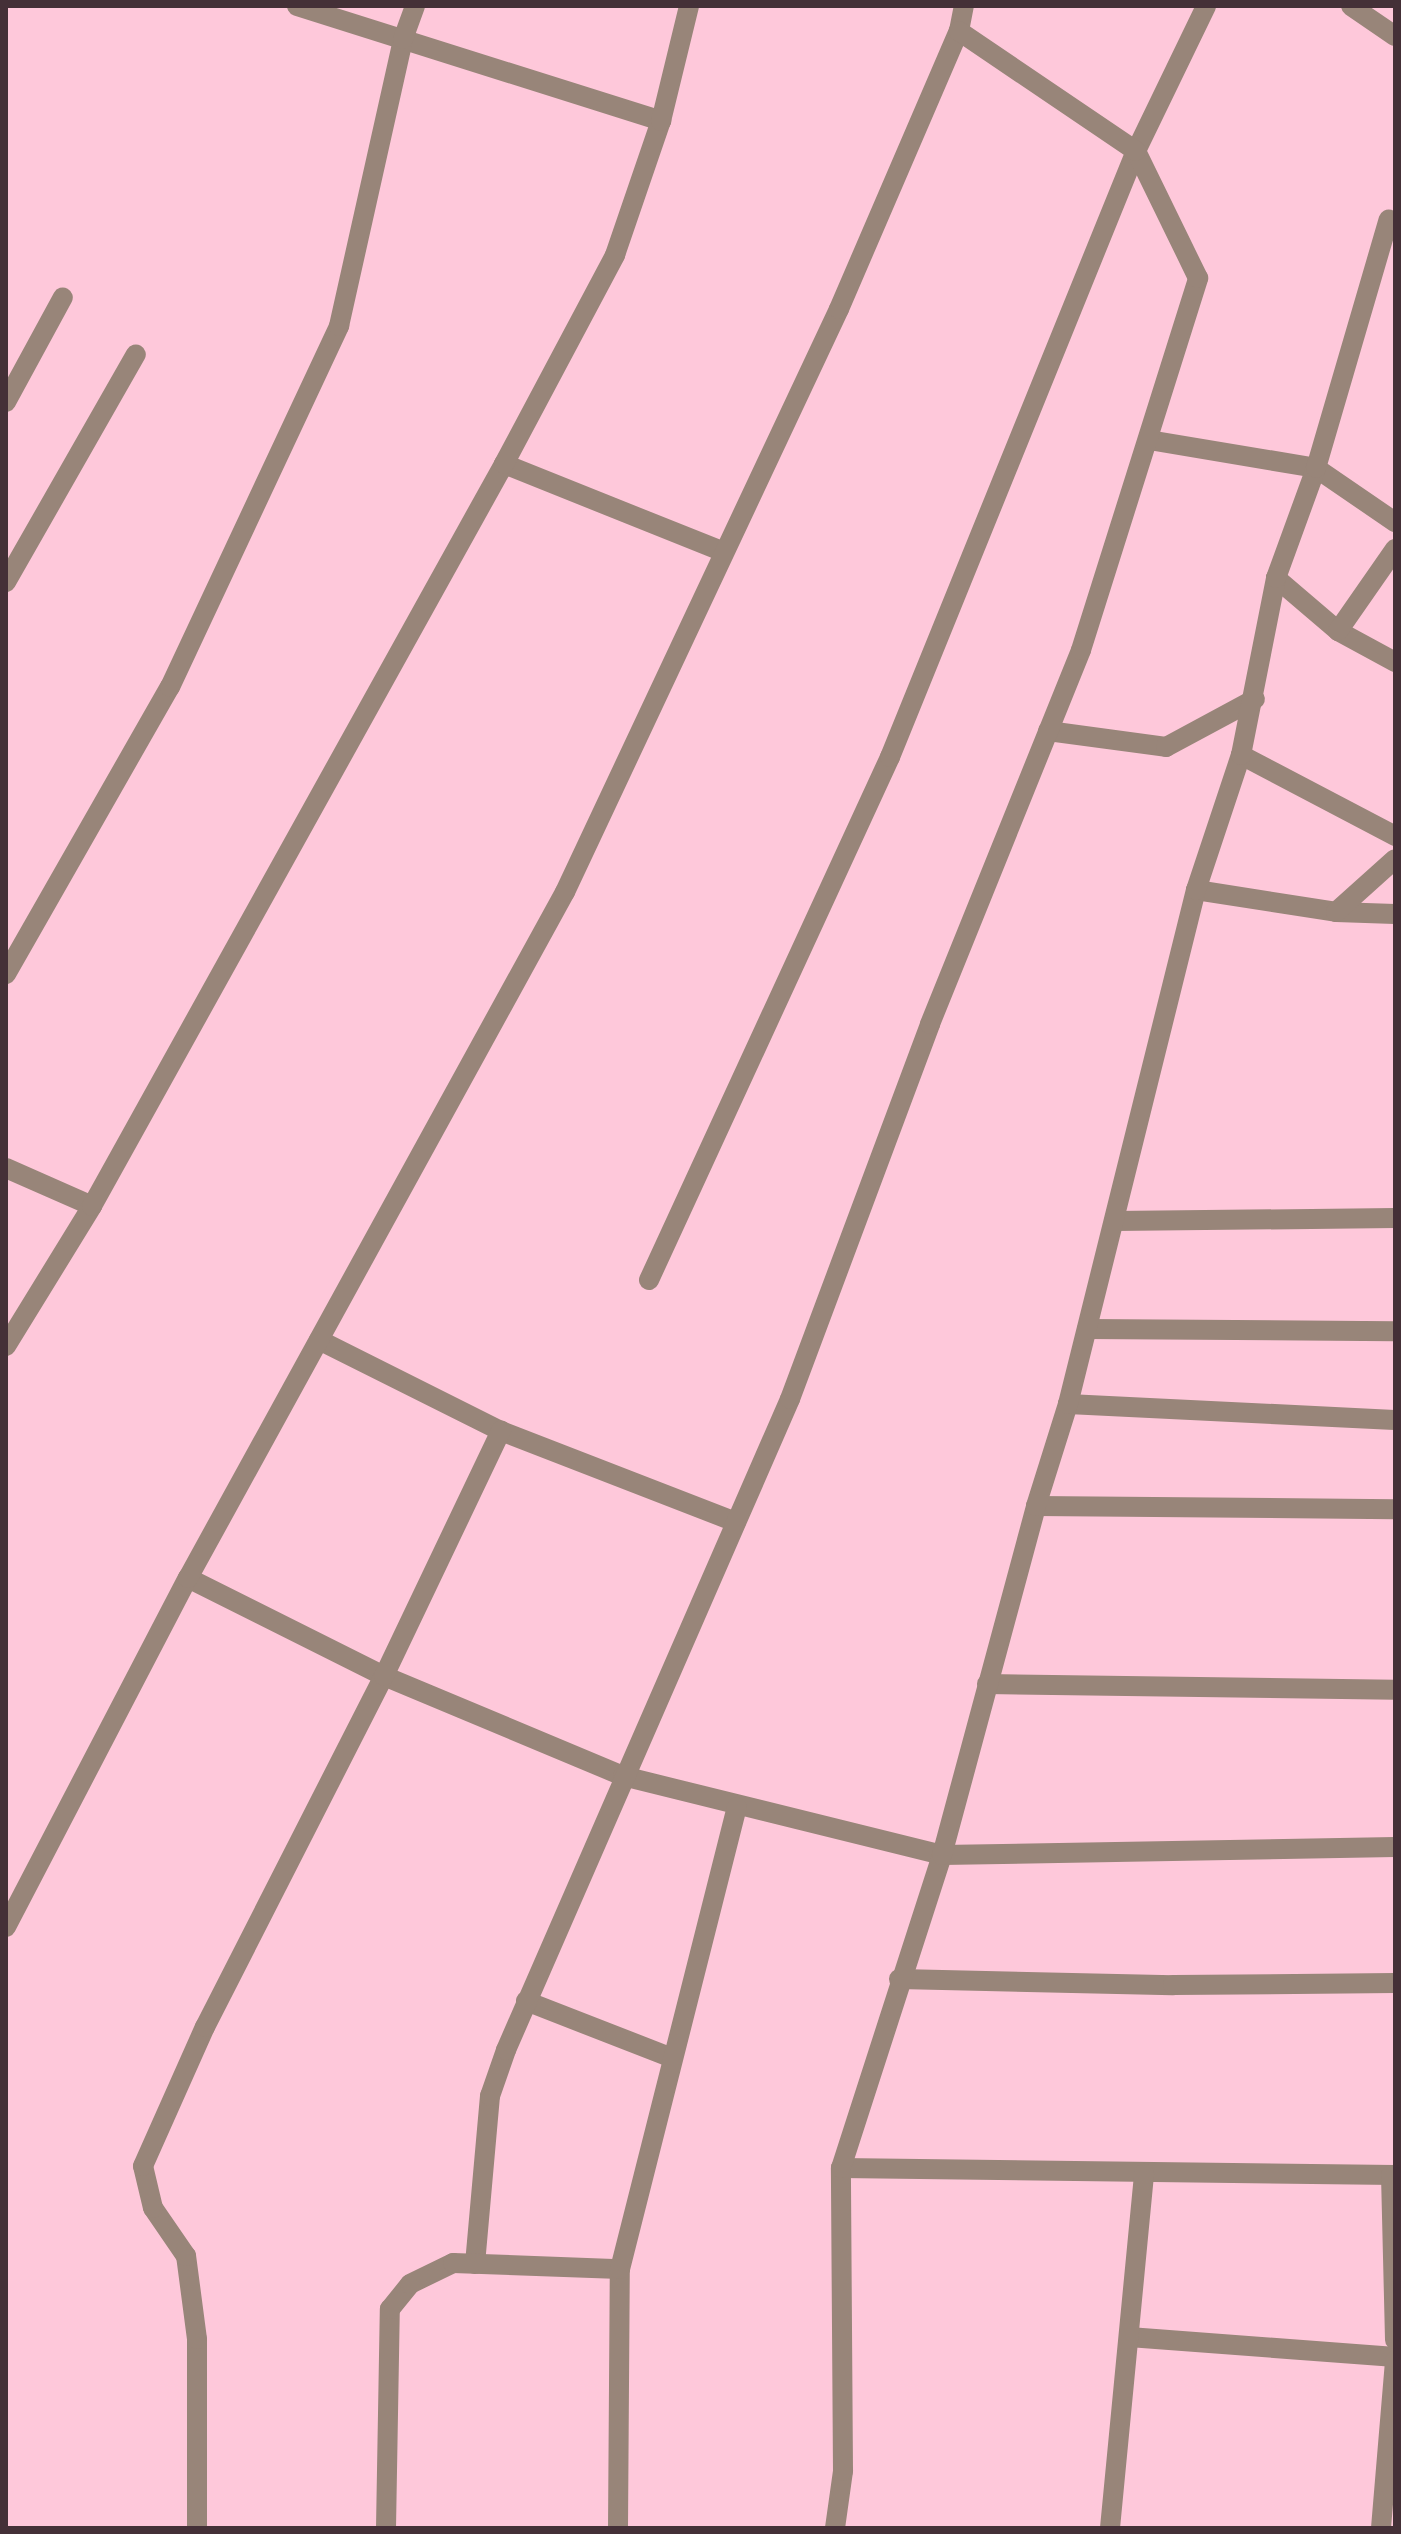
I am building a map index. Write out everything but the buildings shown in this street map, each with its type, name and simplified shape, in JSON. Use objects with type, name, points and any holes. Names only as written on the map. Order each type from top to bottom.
[{"type":"street","points":[[297,6],[661,121]]},
{"type":"street","points":[[6,974],[170,687],[339,326],[403,39],[415,6]]},
{"type":"street","points":[[6,1346],[92,1206],[504,464],[615,255],[661,121],[689,6]]},
{"type":"street","points":[[6,1927],[188,1578],[565,892],[721,551],[839,309],[959,31],[964,6]]},
{"type":"street","points":[[649,1280],[890,757],[1136,151],[1206,6]]},
{"type":"street","points":[[1351,6],[1395,36]]},
{"type":"street","points":[[475,2264],[490,2096],[526,2001],[790,1399],[930,1024],[1081,650],[1198,278],[1136,151],[959,31]]},
{"type":"street","points":[[835,2528],[843,2471],[841,2168],[899,1979],[942,1855],[1036,1506],[1068,1404],[1196,890],[1241,755],[1255,699],[1276,578],[1316,468],[1389,219]]},
{"type":"street","points":[[6,402],[63,297]]},
{"type":"street","points":[[6,582],[136,354]]},
{"type":"street","points":[[1149,440],[1316,468],[1395,522]]},
{"type":"street","points":[[504,464],[721,551]]},
{"type":"street","points":[[1338,631],[1395,549]]},
{"type":"street","points":[[1276,578],[1338,631],[1395,662]]},
{"type":"street","points":[[1048,731],[1166,747],[1255,699]]},
{"type":"street","points":[[1241,755],[1395,836]]},
{"type":"street","points":[[1336,912],[1395,859]]},
{"type":"street","points":[[1196,890],[1336,912],[1395,914]]},
{"type":"street","points":[[6,1168],[92,1206]]},
{"type":"street","points":[[1115,1221],[1395,1218]]},
{"type":"street","points":[[1087,1329],[1395,1331]]},
{"type":"street","points":[[319,1340],[501,1431],[736,1522]]},
{"type":"street","points":[[1068,1404],[1395,1420]]},
{"type":"street","points":[[197,2528],[197,2339],[186,2256],[153,2208],[143,2166],[205,2027],[384,1676],[501,1431]]},
{"type":"street","points":[[1036,1506],[1395,1509]]},
{"type":"street","points":[[188,1578],[384,1676],[623,1776],[737,1808],[942,1855],[1395,1847]]},
{"type":"street","points":[[987,1684],[1395,1690]]},
{"type":"street","points":[[618,2528],[620,2269],[737,1808]]},
{"type":"street","points":[[899,1979],[1173,1985],[1395,1983]]},
{"type":"street","points":[[526,2001],[672,2058]]},
{"type":"street","points":[[841,2168],[1393,2175],[1395,2340]]},
{"type":"street","points":[[1110,2528],[1144,2174]]},
{"type":"street","points":[[386,2528],[390,2309],[410,2284],[431,2271],[453,2263],[620,2269]]},
{"type":"street","points":[[1129,2337],[1395,2359],[1381,2528]]}]
